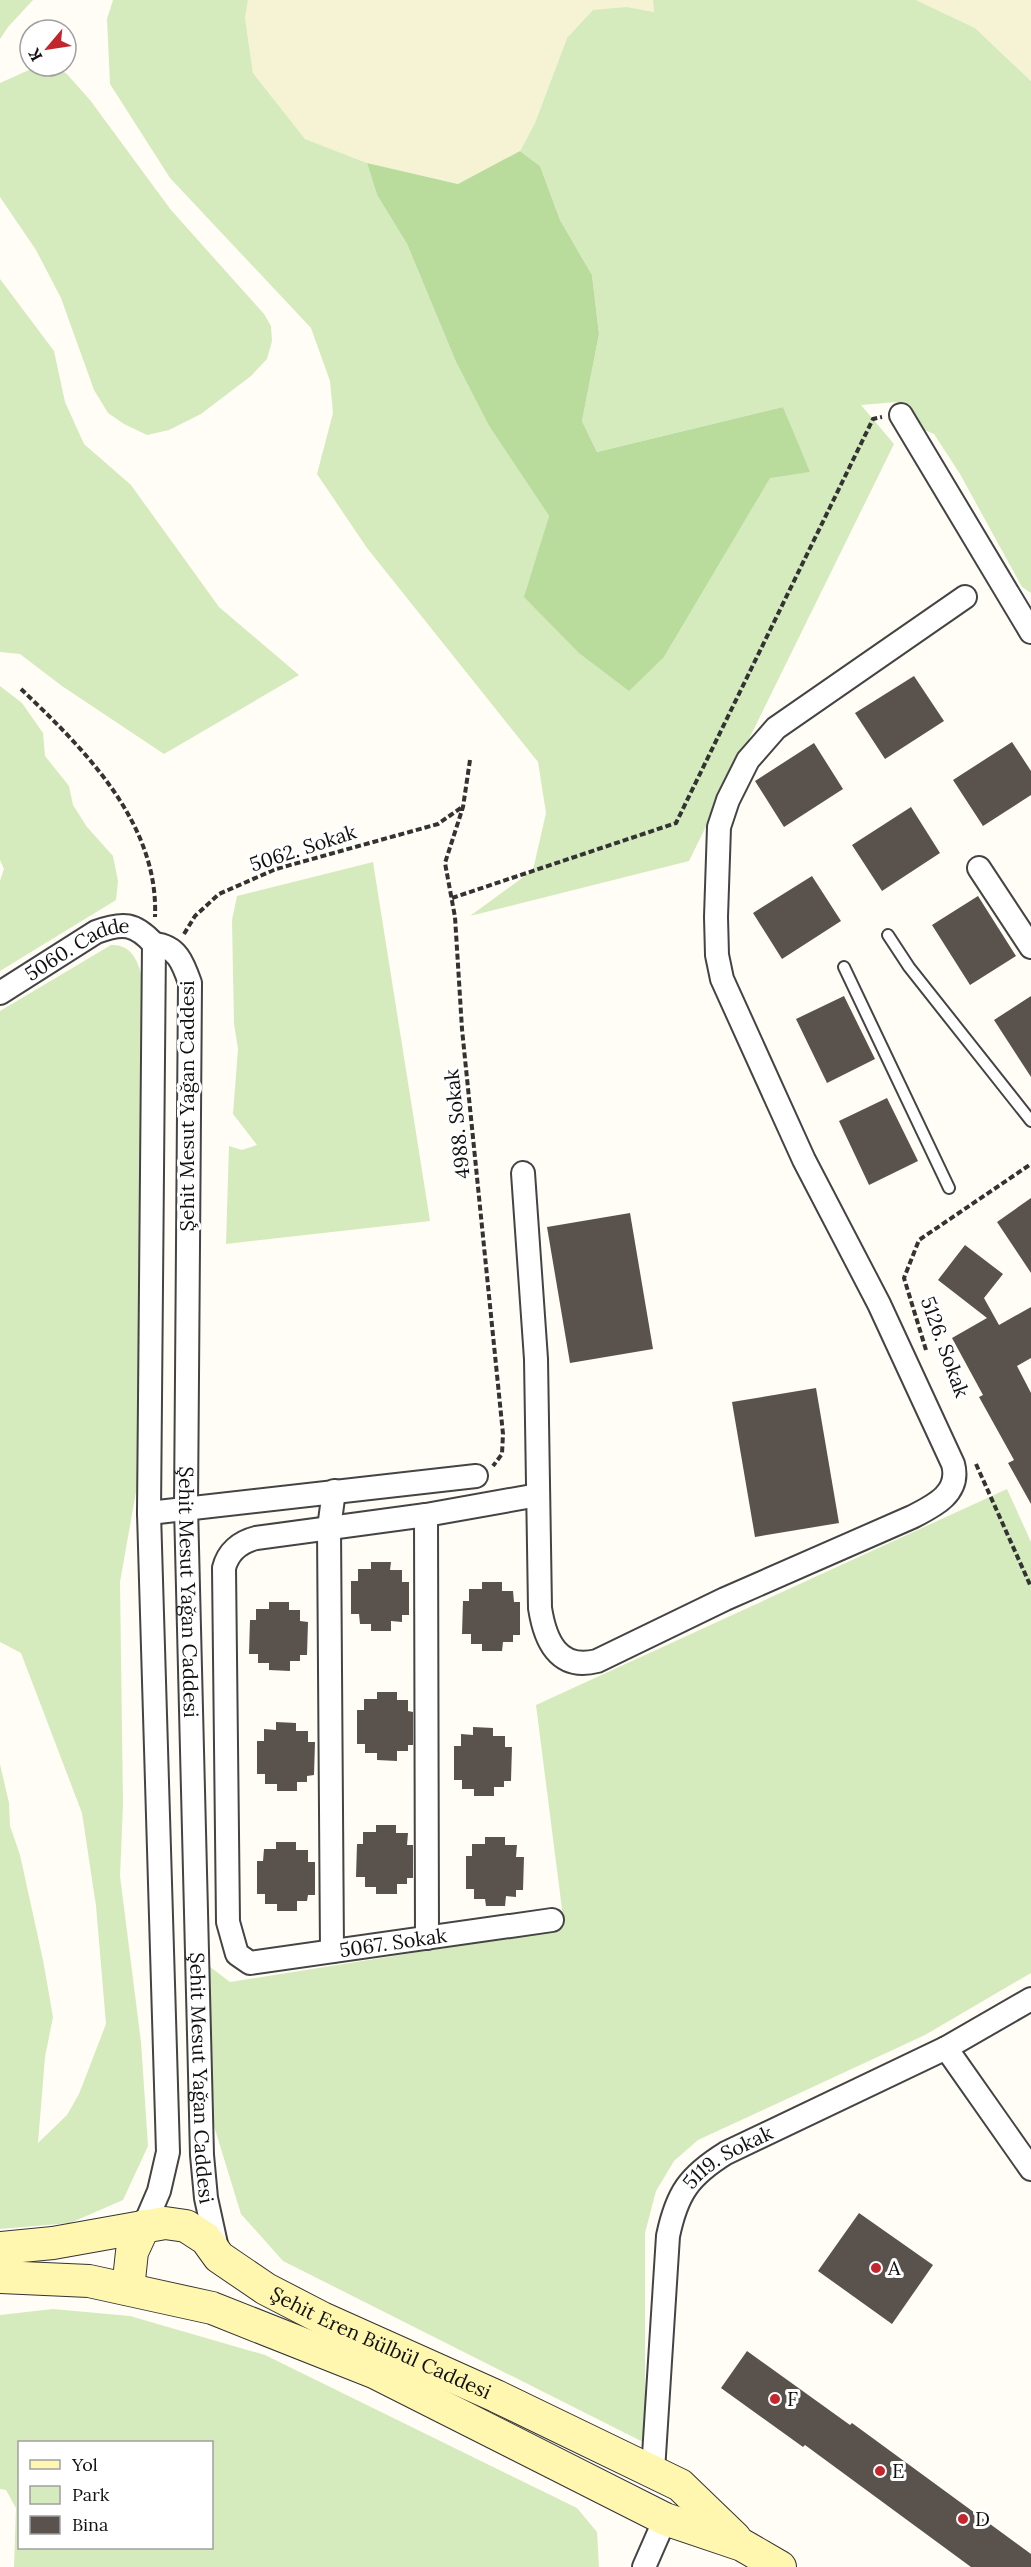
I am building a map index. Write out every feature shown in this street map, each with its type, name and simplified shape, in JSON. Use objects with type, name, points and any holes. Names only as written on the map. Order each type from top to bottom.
[{"type":"street","points":[[901,415],[1030,628]]},
{"type":"street","points":[[523,1173],[536,1359],[540,1608],[542,1623],[552,1645],[560,1654],[575,1663],[584,1664],[597,1661],[725,1599],[928,1509],[941,1501],[952,1487],[956,1473],[953,1464],[879,1304],[804,1160],[722,979],[717,955],[716,917],[719,827],[728,800],[748,760],[776,728],[964,597]]},
{"type":"street","points":[[979,868],[1031,948]]},
{"type":"street","name":"5060. Cadde","points":[[0,993],[96,932],[108,928],[132,927],[164,947]]},
{"type":"street","name":"Şehit Mesut Yağan Caddesi","points":[[164,947],[183,964],[190,983],[186,1507],[202,2155],[206,2198],[219,2257]]},
{"type":"street","name":"Şehit Mesut Yağan Caddesi","points":[[144,2226],[161,2183],[168,2152],[148,1513],[164,947]]},
{"type":"street","points":[[148,1513],[476,1476]]},
{"type":"street","points":[[332,1951],[329,1528],[333,1491]]},
{"type":"street","points":[[329,1528],[426,1515],[538,1495]]},
{"type":"street","points":[[426,1515],[427,1938]]},
{"type":"street","name":"5067. Sokak","points":[[329,1528],[250,1539],[230,1554],[224,1568],[228,1922],[237,1954],[250,1963],[552,1920]]},
{"type":"street","name":"5119. Sokak","points":[[667,2478],[668,2236],[673,2212],[684,2189],[702,2168],[726,2153],[946,2048],[1031,1999]]},
{"type":"street","points":[[946,2048],[1031,2169]]},
{"type":"street","name":"Şehit Eren Bülbül Caddesi","points":[[0,2248],[53,2243],[165,2223],[186,2226],[206,2239],[219,2257],[266,2289],[322,2318],[496,2396],[667,2478],[742,2545]]},
{"type":"street","points":[[128,2289],[132,2252],[144,2226]]},
{"type":"street","points":[[212,2308],[219,2257]]},
{"type":"street","name":"Şehit Eren Bülbül Caddesi","points":[[0,2277],[89,2281],[212,2308],[408,2388],[665,2519],[742,2545],[780,2567]]},
{"type":"street","points":[[644,2567],[665,2519],[667,2478]]},
{"type":"lane","points":[[888,935],[909,967],[1031,1121]]},
{"type":"lane","points":[[844,967],[949,1188]]},
{"type":"path","points":[[452,897],[676,823],[873,418],[901,415]]},
{"type":"path","points":[[21,689],[82,750],[104,777],[129,816],[147,856],[164,947]]},
{"type":"path","name":"4988. Sokak","points":[[470,760],[463,807],[445,863],[452,897],[462,1029],[502,1434],[502,1454],[492,1468],[476,1476]]},
{"type":"path","name":"5062. Sokak","points":[[164,947],[219,894],[276,869],[438,824],[463,807]]},
{"type":"path","name":"5126. Sokak","points":[[928,1356],[904,1278],[919,1240],[1031,1164]]},
{"type":"path","points":[[972,1454],[1031,1587]]},
{"type":"shaded area","points":[[248,0],[653,0],[654,12],[627,7],[567,38],[535,123],[520,151],[459,184],[367,163],[305,139],[253,73],[245,18]]},
{"type":"shaded area","points":[[916,0],[1031,0],[1031,81],[975,28]]},
{"type":"green space","points":[[0,0],[33,0],[0,39]]},
{"type":"green space","points":[[113,0],[248,0],[245,18],[253,73],[305,139],[367,163],[377,195],[407,244],[456,362],[489,426],[549,516],[525,597],[664,657],[770,477],[809,472],[783,407],[597,452],[582,421],[599,334],[592,275],[560,220],[540,166],[520,151],[535,123],[567,38],[593,10],[627,7],[654,12],[653,0],[916,0],[975,28],[1031,81],[1031,593],[1022,587],[960,474],[934,434],[920,428],[898,402],[861,405],[894,444],[689,861],[470,916],[533,870],[546,813],[538,762],[367,548],[317,474],[333,413],[330,381],[311,328],[170,178],[110,84],[107,19]]},
{"type":"green space","points":[[18,75],[18,78],[70,78],[90,100],[171,210],[264,314],[271,326],[272,341],[267,359],[251,376],[201,414],[169,430],[147,435],[108,413],[94,390],[61,298],[36,250],[0,197],[0,83]]},
{"type":"green space","points":[[520,151],[540,166],[560,220],[592,275],[599,334],[582,421],[597,452],[783,407],[810,472],[770,478],[664,657],[629,691],[579,653],[524,597],[549,516],[489,426],[456,362],[407,244],[377,195],[367,163],[458,184]]},
{"type":"green space","points":[[0,279],[54,351],[65,402],[84,444],[131,485],[219,607],[299,675],[164,754],[62,686],[20,654],[0,652]]},
{"type":"green space","points":[[0,686],[22,703],[43,733],[45,756],[69,786],[73,805],[87,827],[113,856],[118,881],[116,900],[0,971],[0,881],[4,869],[0,860]]},
{"type":"green space","points":[[373,862],[430,1221],[226,1244],[229,1146],[242,1150],[257,1145],[233,1114],[238,1049],[234,1024],[232,920],[237,896]]},
{"type":"green space","points":[[111,945],[124,947],[133,955],[139,967],[144,998],[137,1486],[120,1582],[123,1805],[120,1876],[141,2042],[148,2146],[123,2200],[70,2223],[0,2229],[0,1764],[9,1803],[10,1826],[20,1855],[53,2017],[45,2057],[38,2143],[67,2115],[79,2094],[106,2024],[96,1906],[82,1813],[21,1653],[0,1642],[0,1011]]},
{"type":"green space","points":[[1007,1489],[1031,1542],[1031,1973],[925,2035],[698,2140],[674,2161],[656,2191],[645,2233],[645,2443],[283,2261],[241,2214],[214,2126],[209,1966],[230,1982],[551,1931],[563,1917],[536,1705]]},
{"type":"green space","points":[[53,2309],[130,2316],[265,2355],[577,2508],[597,2532],[599,2567],[14,2567],[16,2508],[6,2490],[0,2489],[0,2315]]},
{"type":"building","points":[[914,676],[944,721],[885,759],[855,713]]},
{"type":"building","points":[[1012,742],[1031,771],[1031,795],[983,826],[953,780]]},
{"type":"building","points":[[814,743],[843,789],[784,827],[755,781]]},
{"type":"building","points":[[911,807],[940,853],[882,891],[852,845]]},
{"type":"building","points":[[812,876],[841,921],[782,959],[753,913]]},
{"type":"building","points":[[978,896],[1016,956],[970,985],[932,925]]},
{"type":"building","points":[[844,996],[875,1059],[827,1083],[796,1019]]},
{"type":"building","points":[[1031,996],[1031,1077],[994,1020]]},
{"type":"building","points":[[887,1098],[918,1161],[869,1185],[839,1121]]},
{"type":"building","points":[[1031,1198],[1031,1273],[997,1222]]},
{"type":"building","points":[[630,1213],[653,1349],[570,1363],[547,1227]]},
{"type":"building","points":[[965,1245],[1003,1274],[984,1298],[999,1325],[1031,1307],[1031,1358],[1017,1366],[1031,1393],[1031,1504],[1008,1463],[1014,1460],[979,1397],[983,1395],[952,1338],[987,1318],[938,1280]]},
{"type":"building","points":[[816,1388],[839,1523],[755,1537],[732,1402]]},
{"type":"building","points":[[371,1562],[391,1562],[390,1570],[402,1570],[402,1582],[409,1582],[409,1615],[402,1615],[402,1622],[391,1621],[391,1631],[371,1631],[371,1624],[360,1624],[359,1614],[351,1614],[351,1581],[358,1581],[358,1569],[371,1569]]},
{"type":"building","points":[[482,1582],[502,1582],[502,1591],[513,1591],[514,1602],[520,1602],[520,1635],[513,1635],[513,1642],[503,1642],[502,1651],[482,1651],[482,1644],[471,1644],[471,1634],[462,1634],[463,1601],[469,1601],[469,1589],[482,1589]]},
{"type":"building","points":[[269,1602],[289,1602],[289,1610],[300,1610],[300,1621],[308,1622],[307,1655],[300,1655],[300,1661],[290,1661],[290,1671],[269,1670],[269,1663],[258,1663],[258,1654],[249,1654],[250,1620],[256,1620],[256,1609],[269,1609]]},
{"type":"building","points":[[377,1692],[397,1692],[397,1700],[408,1700],[408,1711],[413,1712],[413,1745],[408,1745],[408,1751],[397,1751],[397,1761],[377,1760],[377,1753],[365,1753],[365,1744],[357,1744],[357,1710],[364,1710],[364,1699],[377,1699]]},
{"type":"building","points":[[276,1722],[296,1723],[296,1731],[308,1731],[308,1742],[315,1742],[314,1775],[307,1776],[307,1782],[297,1782],[297,1791],[277,1791],[277,1784],[265,1784],[265,1774],[257,1774],[257,1741],[264,1741],[264,1729],[276,1730]]},
{"type":"building","points":[[473,1727],[493,1728],[493,1736],[505,1736],[505,1747],[512,1747],[511,1781],[504,1781],[504,1787],[494,1787],[494,1796],[474,1796],[474,1789],[462,1789],[462,1780],[454,1780],[454,1746],[461,1746],[461,1734],[473,1735]]},
{"type":"building","points":[[376,1825],[396,1825],[396,1833],[408,1833],[407,1845],[413,1845],[413,1878],[407,1878],[407,1884],[397,1884],[397,1894],[376,1894],[376,1887],[365,1887],[365,1877],[356,1877],[357,1844],[363,1844],[363,1832],[376,1832]]},
{"type":"building","points":[[485,1837],[505,1837],[505,1845],[517,1845],[516,1857],[524,1857],[523,1890],[516,1890],[516,1897],[506,1896],[505,1906],[486,1906],[485,1899],[474,1899],[474,1889],[466,1889],[466,1856],[472,1856],[472,1844],[485,1844]]},
{"type":"building","points":[[276,1842],[296,1842],[296,1850],[308,1850],[308,1862],[315,1862],[315,1895],[308,1895],[307,1901],[297,1901],[297,1911],[277,1911],[277,1904],[265,1904],[265,1894],[257,1894],[257,1861],[263,1861],[264,1849],[276,1849]]},
{"type":"building","name":"A","points":[[859,2213],[933,2265],[892,2324],[818,2271]]},
{"type":"building","points":[[747,2351],[850,2425],[852,2423],[1031,2554],[1031,2567],[971,2567],[805,2445],[803,2447],[721,2388]]},
{"type":"place","name":"A","points":[[876,2268]]},
{"type":"place","name":"F","points":[[775,2399]]},
{"type":"place","name":"E","points":[[880,2471]]},
{"type":"place","name":"D","points":[[963,2519]]}]
